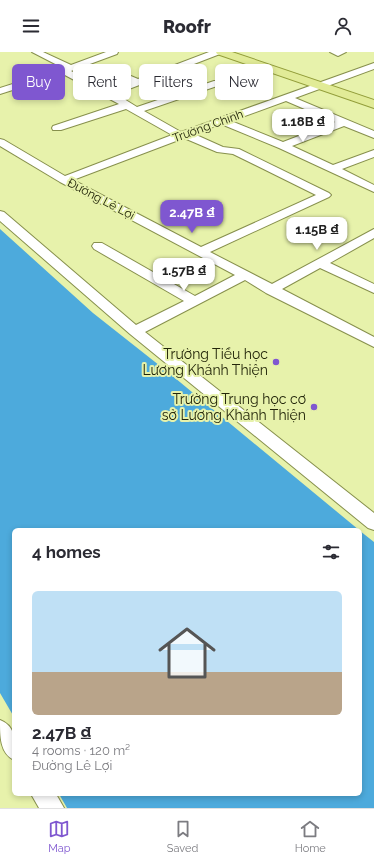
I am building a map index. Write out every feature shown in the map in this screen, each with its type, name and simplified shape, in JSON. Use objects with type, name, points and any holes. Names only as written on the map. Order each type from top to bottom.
[{"type":"main road","points":[[221,52],[374,104]]},
{"type":"street","points":[[36,52],[73,74]]},
{"type":"street","points":[[0,91],[67,70],[114,52]]},
{"type":"street","points":[[131,84],[217,52]]},
{"type":"street","name":"Trường Chinh","points":[[64,180],[374,66]]},
{"type":"street","points":[[131,80],[137,82]]},
{"type":"street","points":[[136,110],[215,84]]},
{"type":"street","points":[[287,98],[374,135]]},
{"type":"street","points":[[118,100],[183,135],[221,150],[235,151],[325,194],[200,252]]},
{"type":"street","points":[[57,128],[127,105]]},
{"type":"street","points":[[222,121],[283,146],[374,189]]},
{"type":"street","points":[[283,146],[344,122]]},
{"type":"street","name":"Đường Lê Lợi","points":[[0,142],[64,180],[374,343]]},
{"type":"street","points":[[333,169],[374,153]]},
{"type":"street","points":[[0,215],[135,330],[374,523]]},
{"type":"street","points":[[271,290],[374,233]]},
{"type":"street","points":[[98,246],[194,301]]},
{"type":"street","points":[[320,262],[374,289]]},
{"type":"street","points":[[135,330],[244,276]]},
{"type":"street","points":[[0,730],[12,747]]},
{"type":"street","points":[[44,796],[52,808]]},
{"type":"water","points":[[0,229],[93,313],[169,373],[357,528],[12,528],[12,714],[0,693]]},
{"type":"water","points":[[362,533],[374,542],[374,808],[67,808],[60,796],[362,796]]},
{"type":"place","name":"Trường Tiểu học Lương Khánh Thiện","points":[[276,362]]},
{"type":"place","name":"Trường Trung học cơ sở Lương Khánh Thiện","points":[[314,407]]}]
